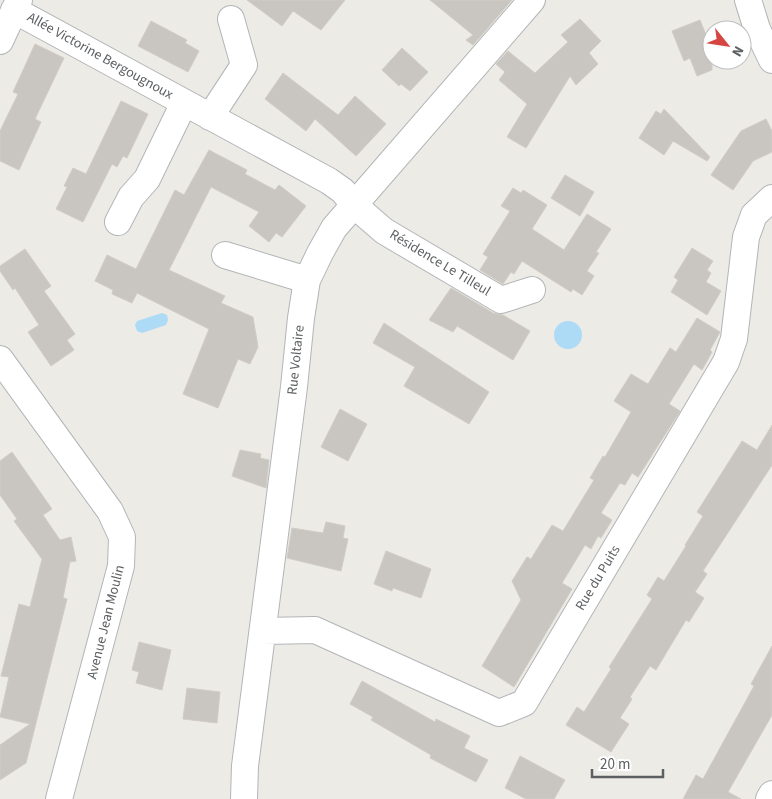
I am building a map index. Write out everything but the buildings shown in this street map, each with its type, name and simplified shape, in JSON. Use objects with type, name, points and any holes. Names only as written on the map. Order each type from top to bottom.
[{"type":"street","name":"Rue Voltaire","points":[[244,799],[245,766],[307,280],[334,228],[532,0]]},
{"type":"street","points":[[748,0],[757,29],[772,60]]},
{"type":"street","name":"Allée Victorine Bergougnoux","points":[[17,5],[184,103],[329,181],[343,191],[354,204]]},
{"type":"street","points":[[0,41],[17,5]]},
{"type":"street","points":[[210,117],[244,65],[231,19]]},
{"type":"street","name":"Allée Victorine Bergougnoux","points":[[118,222],[131,197],[147,179],[184,103]]},
{"type":"street","name":"Rue du Puits","points":[[263,631],[315,630],[499,713],[524,703],[726,362],[734,339],[746,237],[754,215],[772,198]]},
{"type":"street","name":"Résidence Le Tilleul","points":[[354,204],[384,231],[501,300],[532,290]]},
{"type":"street","points":[[225,255],[307,280]]},
{"type":"street","name":"Avenue Jean Moulin","points":[[1,364],[110,512],[122,537],[121,566],[59,799]]},
{"type":"street","points":[[769,799],[772,794]]},
{"type":"water","points":[[162,313],[167,315],[166,325],[142,333],[137,331],[135,325],[137,321]]},
{"type":"water","points":[[568,321],[578,325],[582,335],[578,345],[568,349],[558,345],[554,335],[558,325]]}]
